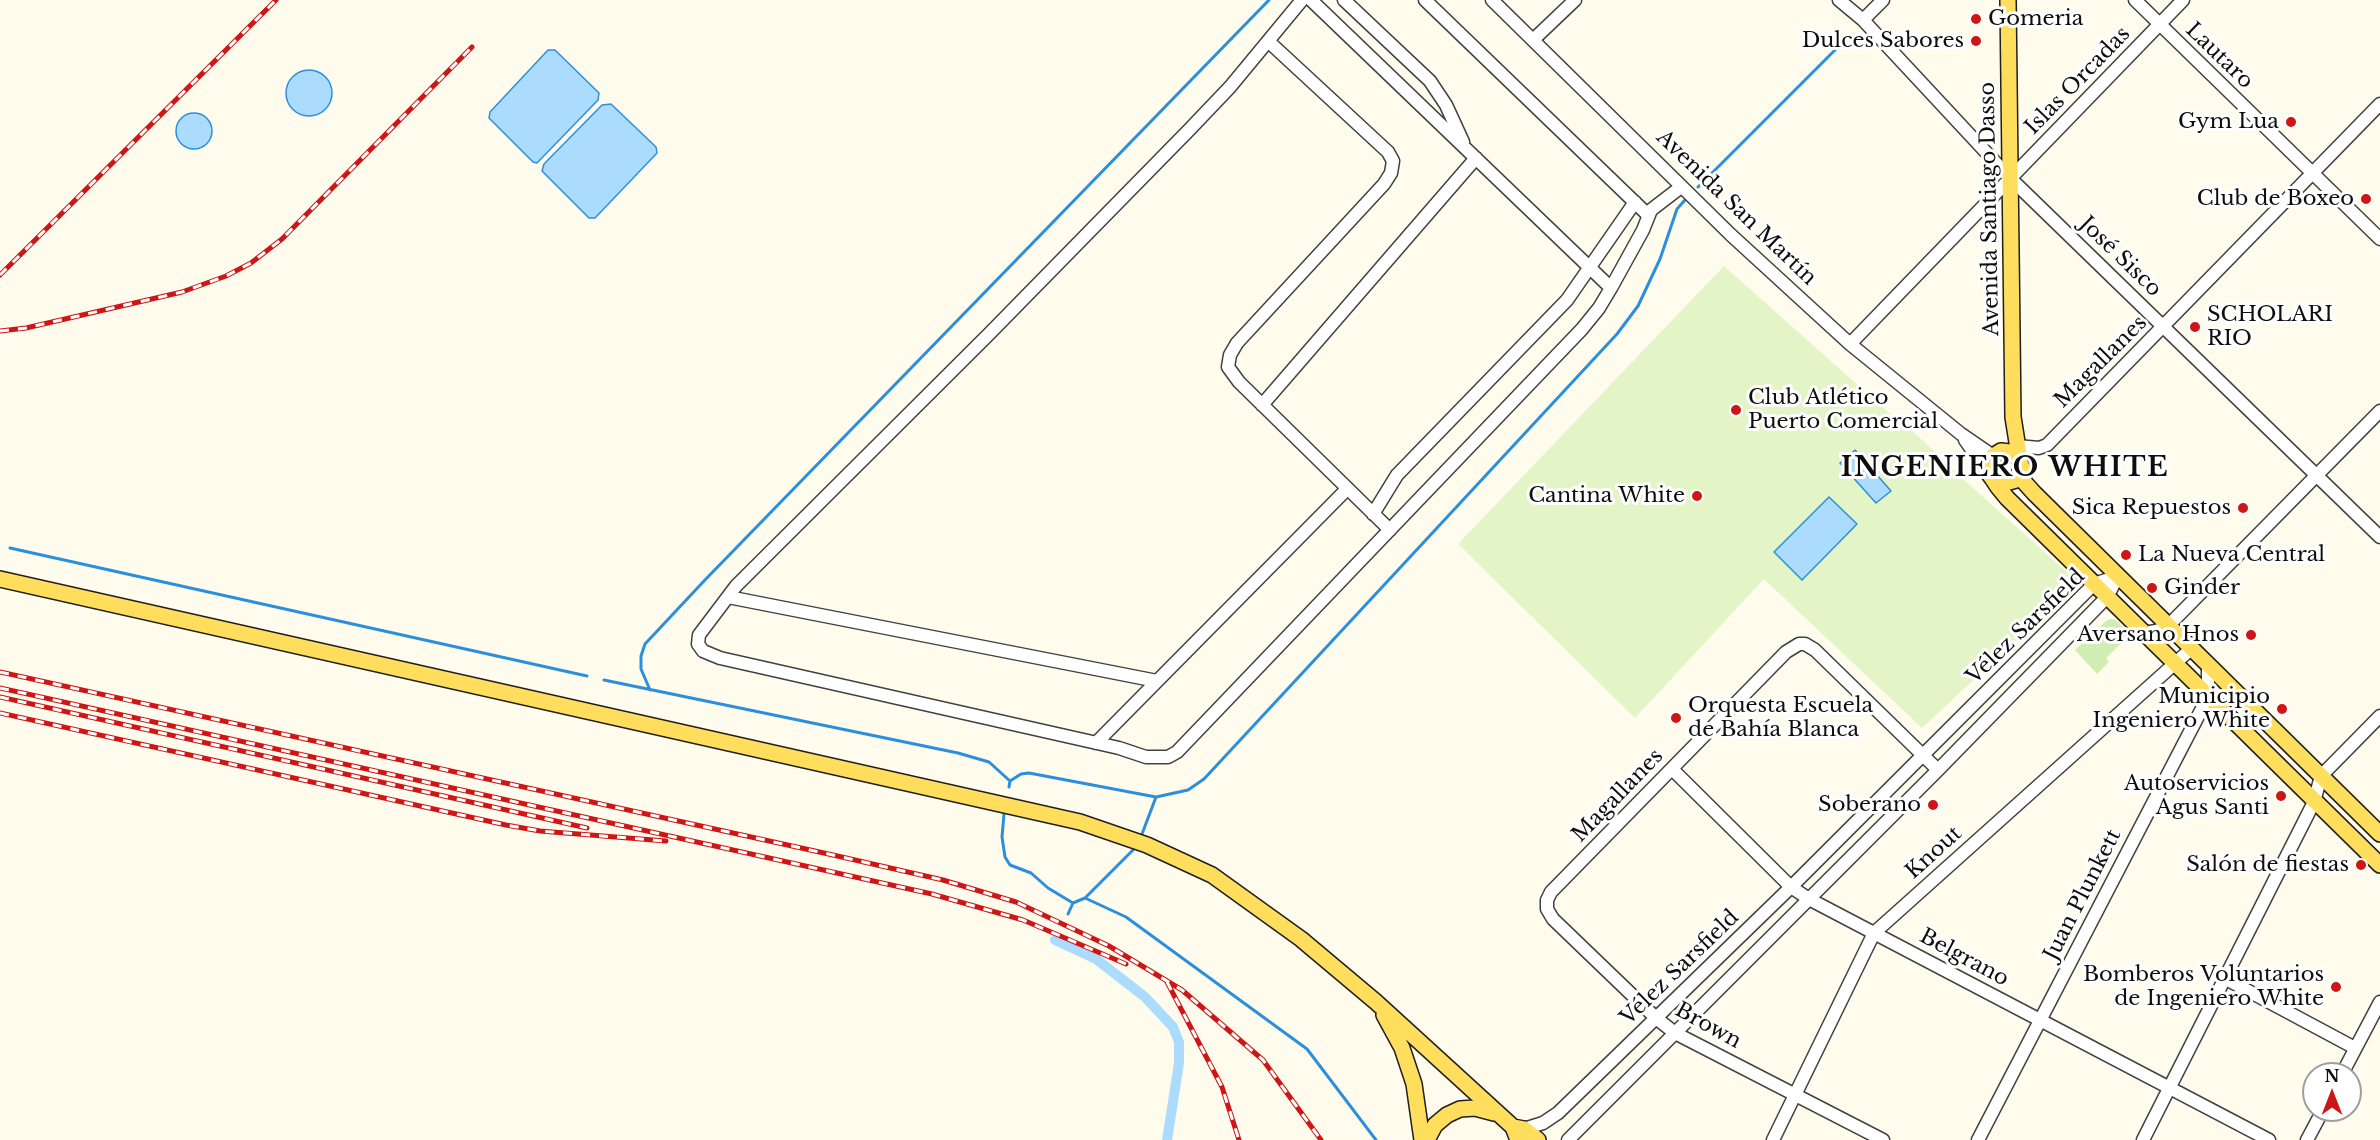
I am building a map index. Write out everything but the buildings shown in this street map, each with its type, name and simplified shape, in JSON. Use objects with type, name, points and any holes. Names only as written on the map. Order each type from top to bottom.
[{"type":"main road","name":"Avenida Santiago Dasso","points":[[2008,0],[2013,417],[2020,460]]},
{"type":"main road","name":"Avenida Santiago Dasso","points":[[1995,454],[2009,435],[2013,417]]},
{"type":"main road","name":"Avenida San Martín","points":[[1995,454],[2010,452],[2020,460]]},
{"type":"main road","points":[[1995,454],[1988,464],[1990,476],[1997,483],[2007,484],[2016,480],[2020,460]]},
{"type":"main road","points":[[2020,460],[2029,488],[2380,834]]},
{"type":"main road","name":"Avenida San Martín","points":[[1990,476],[2007,498],[2380,865]]},
{"type":"main road","points":[[0,579],[1080,822],[1147,845],[1212,875],[1301,939],[1376,1002],[1514,1128]]},
{"type":"main road","points":[[1376,1002],[1402,1048],[1414,1084],[1422,1140]]},
{"type":"main road","points":[[1427,1140],[1436,1125],[1446,1115],[1460,1109],[1482,1109],[1538,1140]]},
{"type":"street","points":[[1302,0],[1230,87],[1189,130],[728,597],[699,635],[698,644],[703,651],[710,655],[1157,758],[1168,757],[1177,752],[1582,329],[1611,288],[1643,230],[1651,210],[1681,187]]},
{"type":"street","points":[[1311,0],[1611,288]]},
{"type":"street","points":[[1344,0],[1430,81],[1446,105],[1466,149]]},
{"type":"street","points":[[1425,0],[1648,215]]},
{"type":"street","name":"Avenida San Martín","points":[[1492,0],[1731,236],[1850,344],[1961,434],[1995,454]]},
{"type":"street","points":[[1533,40],[1575,0]]},
{"type":"street","name":"José Sisco","points":[[1839,0],[1863,20],[2010,178],[2380,537]]},
{"type":"street","points":[[1863,20],[1883,0]]},
{"type":"street","name":"Lautaro","points":[[2135,0],[2380,239]]},
{"type":"street","name":"Islas Orcadas","points":[[1850,344],[2183,0]]},
{"type":"street","points":[[1268,41],[1388,152],[1394,161],[1384,184],[1238,344],[1230,355],[1228,367],[1231,374],[1390,530]]},
{"type":"street","name":"Magallanes","points":[[2020,460],[2047,445],[2380,104]]},
{"type":"street","points":[[1262,405],[1476,159]]},
{"type":"street","points":[[1373,514],[1397,475],[1567,300],[1635,202]]},
{"type":"street","points":[[2144,633],[2168,626],[2380,411]]},
{"type":"street","name":"Avenida San Martín","points":[[1961,434],[1990,476]]},
{"type":"street","points":[[1096,743],[1347,489]]},
{"type":"street","name":"Vélez Sarsfield","points":[[1514,1128],[1543,1123],[1558,1113],[1791,886],[2094,584],[2118,576]]},
{"type":"street","name":"Vélez Sarsfield","points":[[1568,1140],[1938,770],[2107,597],[2118,576]]},
{"type":"street","points":[[728,597],[1157,681]]},
{"type":"street","name":"Magallanes","points":[[1547,904],[1551,892],[1786,652],[1799,644],[1805,644],[1815,650],[1922,755]]},
{"type":"street","name":"Knout","points":[[1773,1140],[1874,933],[2191,649]]},
{"type":"street","name":"Juan Plunkett","points":[[1978,1140],[2208,696],[2208,665]]},
{"type":"street","points":[[2143,1140],[2314,802],[2321,776],[2380,716]]},
{"type":"street","points":[[1922,755],[1938,770]]},
{"type":"street","name":"Belgrano","points":[[1672,769],[1791,886],[1809,899],[2269,1140]]},
{"type":"street","name":"Brown","points":[[1547,904],[1553,919],[1656,1018],[1675,1033],[1883,1140]]},
{"type":"street","points":[[2226,978],[2355,1048]]},
{"type":"street","points":[[2348,1062],[2380,1002]]},
{"type":"street","points":[[2307,1140],[2317,1122]]},
{"type":"green space","name":"Club Atlético Puerto Comercial","points":[[1724,266],[1907,429],[1909,428],[2078,582],[1922,728],[1764,579],[1635,718],[1458,544]]},
{"type":"green space","points":[[2107,620],[2116,620],[2130,635],[2106,658],[2109,662],[2097,674],[2075,650]]},
{"type":"water","points":[[548,50],[555,50],[599,93],[598,100],[537,163],[533,162],[489,118],[490,112]]},
{"type":"water","points":[[309,70],[325,77],[332,93],[325,109],[309,116],[293,109],[286,93],[293,77]]},
{"type":"water","points":[[611,104],[656,147],[657,153],[595,218],[589,218],[542,171],[544,164],[602,105]]},
{"type":"water","points":[[194,113],[207,118],[212,131],[207,144],[194,149],[181,144],[176,131],[181,118]]},
{"type":"water","points":[[1855,450],[1891,491],[1876,503],[1840,463]]},
{"type":"water","points":[[1829,497],[1857,524],[1802,580],[1774,552]]},
{"type":"waterway","points":[[650,690],[641,669],[641,656],[645,644],[1269,0]]},
{"type":"waterway","points":[[1698,187],[1846,39]]},
{"type":"waterway","points":[[1009,787],[1010,781],[1021,774],[1029,773],[1156,797],[1188,790],[1204,779],[1617,334],[1638,306],[1660,259],[1677,209],[1685,200]]},
{"type":"waterway","points":[[10,548],[587,676]]},
{"type":"waterway","points":[[604,680],[958,753],[989,762],[1010,781]]},
{"type":"waterway","points":[[1142,834],[1156,797]]},
{"type":"waterway","points":[[1004,814],[1002,837],[1005,857],[1010,865],[1031,873],[1048,888],[1073,903]]},
{"type":"waterway","points":[[1068,914],[1073,903],[1085,898],[1133,850]]},
{"type":"waterway","points":[[1085,898],[1126,917],[1307,1049],[1376,1140]]},
{"type":"waterway","points":[[1055,940],[1096,959],[1145,997],[1173,1027],[1179,1042],[1179,1063],[1167,1140]]},
{"type":"railway","points":[[0,275],[276,0]]},
{"type":"railway","points":[[0,331],[26,328],[182,292],[226,276],[251,263],[282,239],[472,47]]},
{"type":"railway","points":[[0,672],[833,855],[943,880],[1016,902],[1109,946],[1182,990],[1263,1060],[1321,1140]]},
{"type":"railway","points":[[0,688],[932,894],[1023,920],[1126,964]]},
{"type":"railway","points":[[0,697],[587,828]]},
{"type":"railway","points":[[0,713],[506,825],[540,831],[666,841]]},
{"type":"railway","points":[[1167,982],[1222,1087],[1239,1140]]},
{"type":"place","name":"Gomeria","points":[[1976,19]]},
{"type":"place","name":"Dulces Sabores","points":[[1976,41]]},
{"type":"place","name":"Gym Lua","points":[[2291,122]]},
{"type":"place","name":"Club de Boxeo","points":[[2366,199]]},
{"type":"place","name":"SCHOLARI RIO","points":[[2195,327]]},
{"type":"place","name":"Club Atlético Puerto Comercial","points":[[1736,410]]},
{"type":"place","name":"Cantina White","points":[[1697,496]]},
{"type":"place","name":"Sica Repuestos","points":[[2243,508]]},
{"type":"place","name":"La Nueva Central","points":[[2126,555]]},
{"type":"place","name":"Ginder","points":[[2152,588]]},
{"type":"place","name":"Aversano Hnos","points":[[2251,635]]},
{"type":"place","name":"Municipio Ingeniero White","points":[[2282,709]]},
{"type":"place","name":"Orquesta Escuela de Bahía Blanca","points":[[1676,718]]},
{"type":"place","name":"Autoservicios Agus Santi","points":[[2281,796]]},
{"type":"place","name":"Soberano","points":[[1933,805]]},
{"type":"place","name":"Salón de fiestas","points":[[2361,865]]},
{"type":"place","name":"Bomberos Voluntarios de Ingeniero White","points":[[2336,987]]},
{"type":"district","name":"INGENIERO WHITE","points":[[2005,468]]}]
